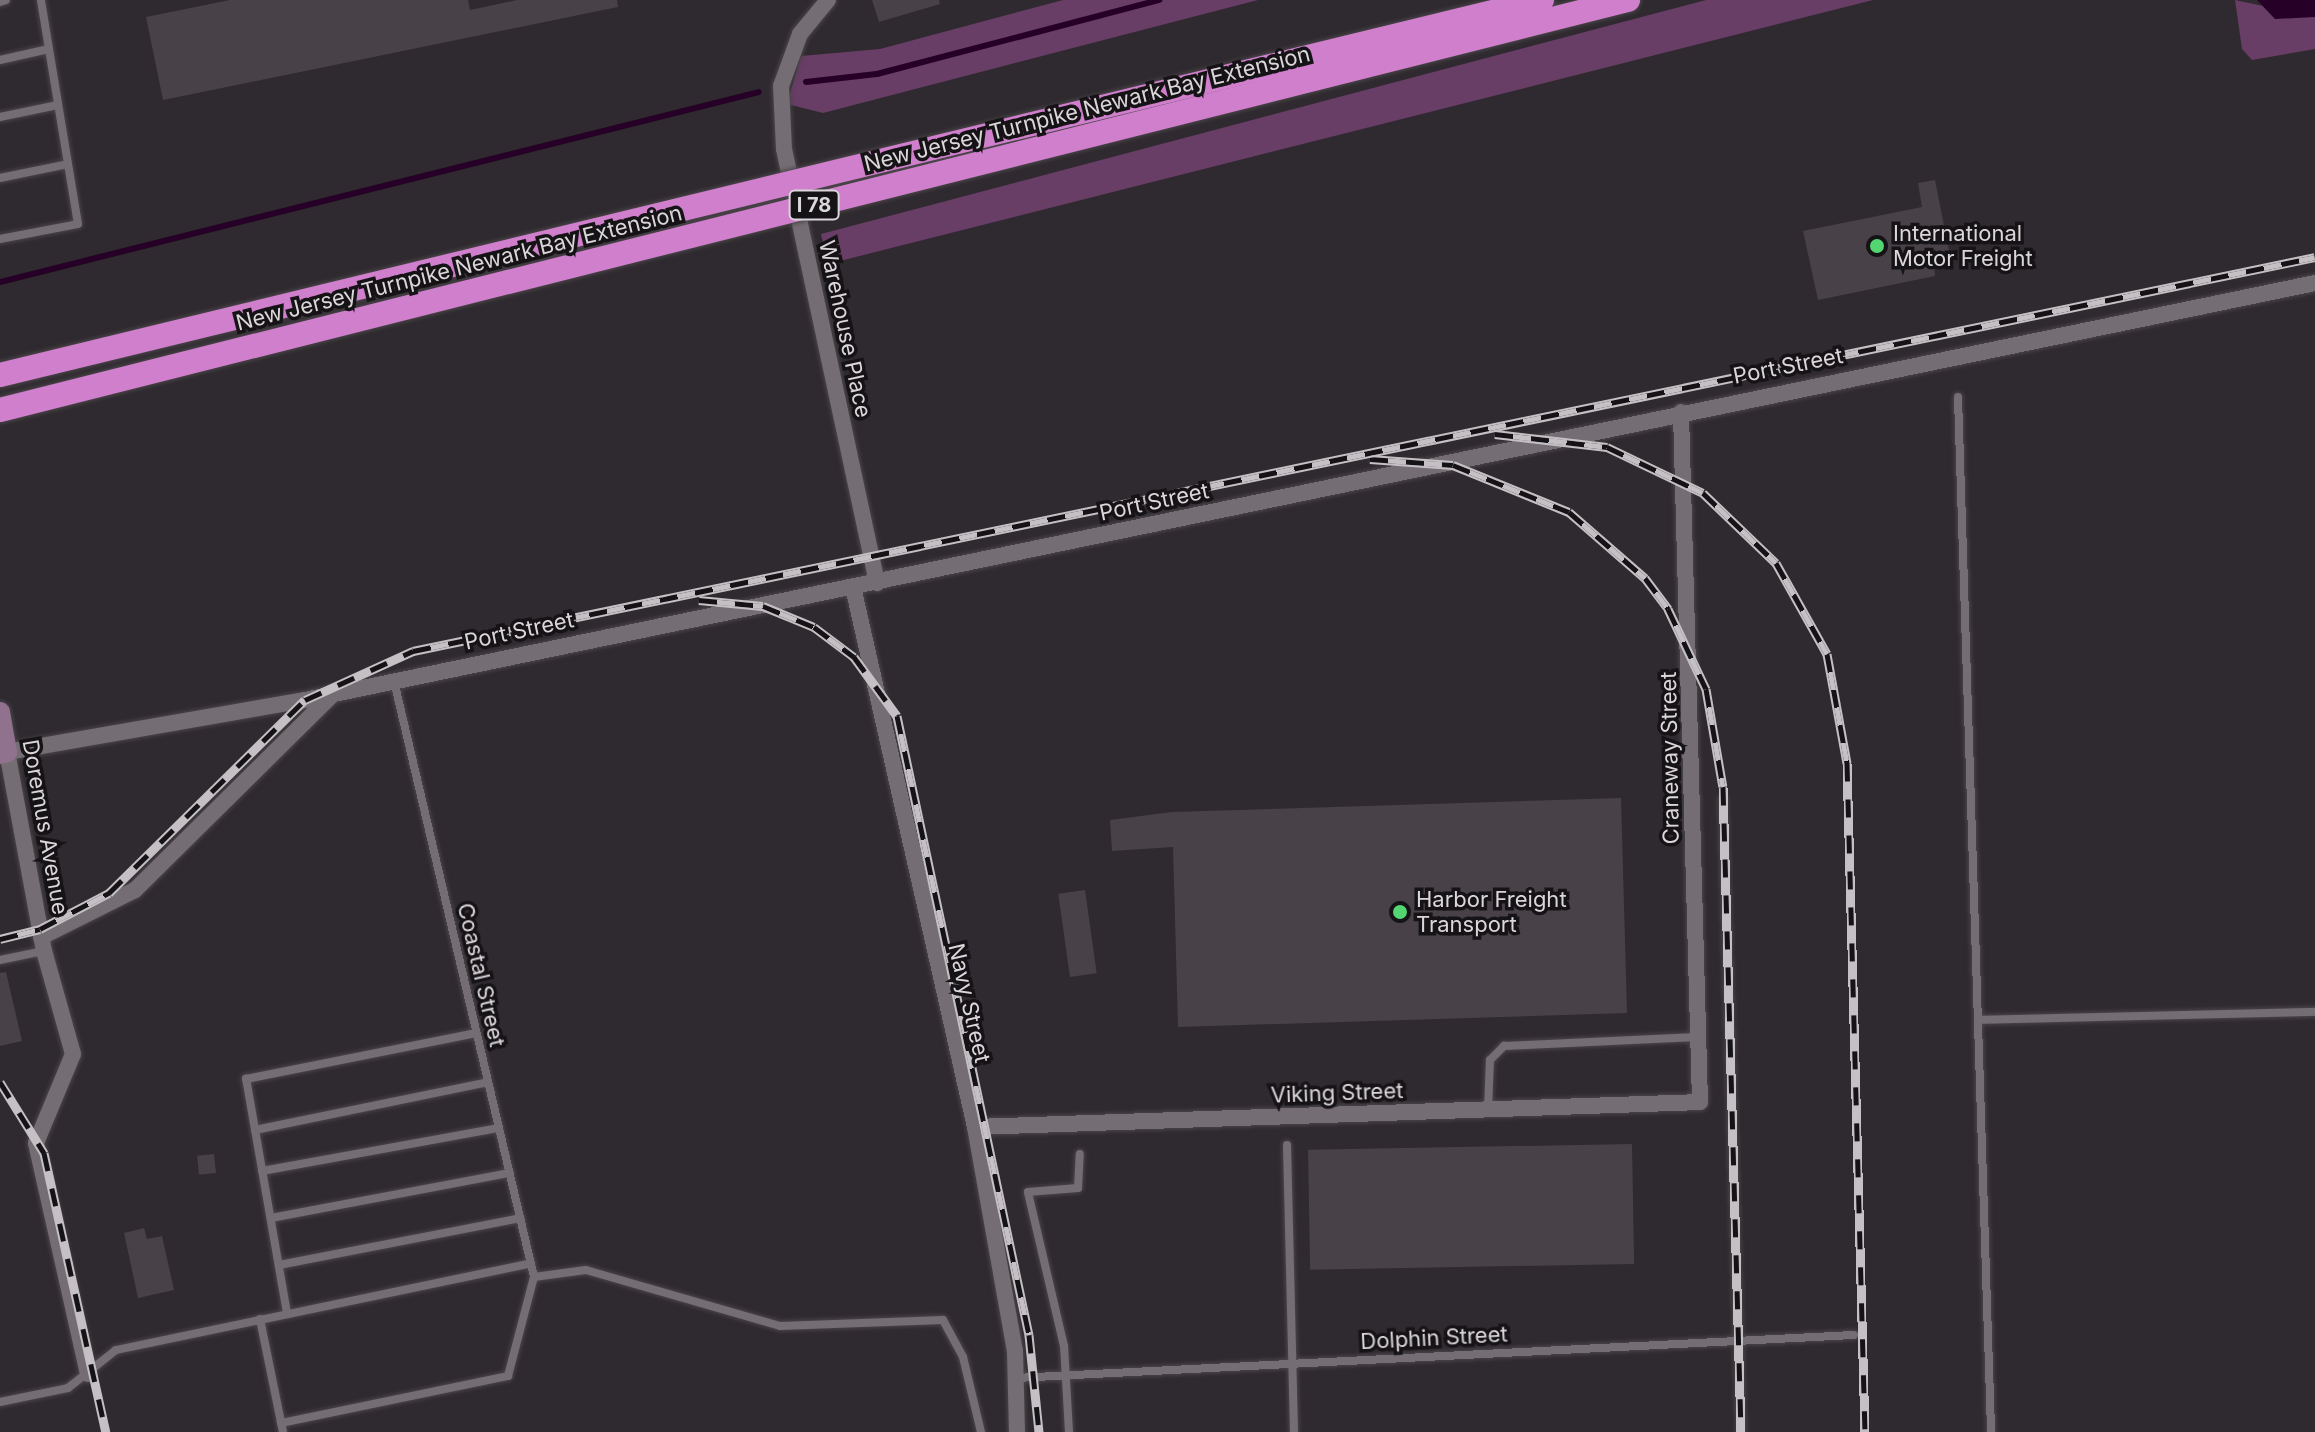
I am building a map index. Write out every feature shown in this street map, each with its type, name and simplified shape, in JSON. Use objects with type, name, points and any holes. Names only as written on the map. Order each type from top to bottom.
[{"type":"highway","name":"New Jersey Turnpike Newark Bay Extension","points":[[0,375],[1542,0]]},
{"type":"highway","name":"New Jersey Turnpike Newark Bay Extension","points":[[0,410],[1628,0]]},
{"type":"main road","name":"Doremus Avenue","points":[[0,712],[4,753]]},
{"type":"street","name":"Warehouse Place","points":[[828,0],[800,34],[781,86],[784,149],[877,583]]},
{"type":"street","name":"Port Street","points":[[4,753],[333,694],[877,583],[1681,412],[2315,283]]},
{"type":"street","name":"Craneway Street","points":[[1681,412],[1700,1102]]},
{"type":"street","name":"Navy Street","points":[[853,587],[975,1127],[1016,1378],[1017,1432]]},
{"type":"street","points":[[43,944],[135,890],[333,694]]},
{"type":"street","name":"Doremus Avenue","points":[[4,753],[43,944],[73,1054],[36,1143],[88,1374]]},
{"type":"street","name":"Viking Street","points":[[975,1127],[1700,1102]]},
{"type":"lane","points":[[0,2],[6,0]]},
{"type":"lane","points":[[0,239],[78,224],[41,0]]},
{"type":"lane","points":[[0,60],[49,49]]},
{"type":"lane","points":[[0,117],[58,105]]},
{"type":"lane","points":[[0,178],[68,164]]},
{"type":"lane","points":[[1958,397],[1991,1432]]},
{"type":"lane","name":"Coastal Street","points":[[394,681],[534,1277]]},
{"type":"lane","points":[[1723,799],[1741,1432]]},
{"type":"lane","points":[[0,960],[43,944]]},
{"type":"lane","points":[[1978,1020],[2315,1012]]},
{"type":"lane","points":[[287,1313],[246,1079],[476,1033]]},
{"type":"lane","points":[[1488,1109],[1490,1060],[1504,1046],[1699,1037]]},
{"type":"lane","points":[[255,1130],[488,1082]]},
{"type":"lane","points":[[262,1171],[499,1128]]},
{"type":"lane","points":[[1287,1145],[1294,1432]]},
{"type":"lane","points":[[1069,1432],[1062,1375],[1064,1346],[1028,1192],[1078,1188],[1080,1154]]},
{"type":"lane","points":[[271,1218],[510,1173]]},
{"type":"lane","points":[[279,1265],[520,1218]]},
{"type":"lane","points":[[0,1402],[68,1388],[116,1350],[531,1263]]},
{"type":"lane","points":[[260,1319],[282,1427],[508,1376],[534,1277],[586,1270],[780,1326],[943,1320],[963,1357],[981,1432]]},
{"type":"lane","name":"Dolphin Street","points":[[1016,1378],[1854,1335]]},
{"type":"shaded area","points":[[1063,0],[1258,0],[823,113],[787,104],[801,56],[880,49]]},
{"type":"shaded area","points":[[1706,0],[1873,0],[828,264],[821,234]]},
{"type":"shaded area","points":[[2235,0],[2315,17],[2315,49],[2252,60],[2242,49]]},
{"type":"shaded area","points":[[2257,0],[2315,0],[2315,17],[2275,19]]},
{"type":"building","points":[[230,0],[468,0],[470,10],[517,0],[617,0],[618,7],[163,100],[146,17]]},
{"type":"building","points":[[872,0],[939,0],[940,4],[879,22]]},
{"type":"building","name":"International Motor Freight","points":[[1935,180],[1951,261],[1934,265],[1935,276],[1818,300],[1803,231],[1922,207],[1918,183]]},
{"type":"building","name":"Harbor Freight Transport","points":[[1621,798],[1627,1013],[1178,1027],[1173,847],[1112,851],[1110,820],[1172,812]]},
{"type":"building","points":[[1085,890],[1097,973],[1070,977],[1058,894]]},
{"type":"building","points":[[6,972],[22,1041],[0,1046],[0,973]]},
{"type":"building","points":[[1632,1144],[1634,1264],[1310,1270],[1308,1150]]},
{"type":"building","points":[[214,1154],[216,1173],[199,1175],[197,1156]]},
{"type":"building","points":[[144,1228],[147,1239],[162,1236],[174,1290],[138,1298],[124,1233]]},
{"type":"waterway","points":[[806,82],[877,74],[1159,0]]},
{"type":"waterway","points":[[0,282],[759,92]]},
{"type":"railway","points":[[0,939],[40,929],[109,893],[305,700],[413,651],[2315,257]]},
{"type":"railway","points":[[1495,434],[1607,447],[1703,493],[1776,563],[1827,654],[1847,763],[1865,1432]]},
{"type":"railway","points":[[1370,459],[1453,465],[1569,512],[1645,578],[1668,609],[1706,689],[1723,787],[1741,1432]]},
{"type":"railway","points":[[699,600],[763,606],[814,627],[854,657],[897,716],[1029,1335],[1039,1432]]},
{"type":"railway","points":[[0,1082],[44,1153],[106,1432]]},
{"type":"place","name":"International Motor Freight","points":[[1877,246]]},
{"type":"place","name":"Harbor Freight Transport","points":[[1400,912]]}]
